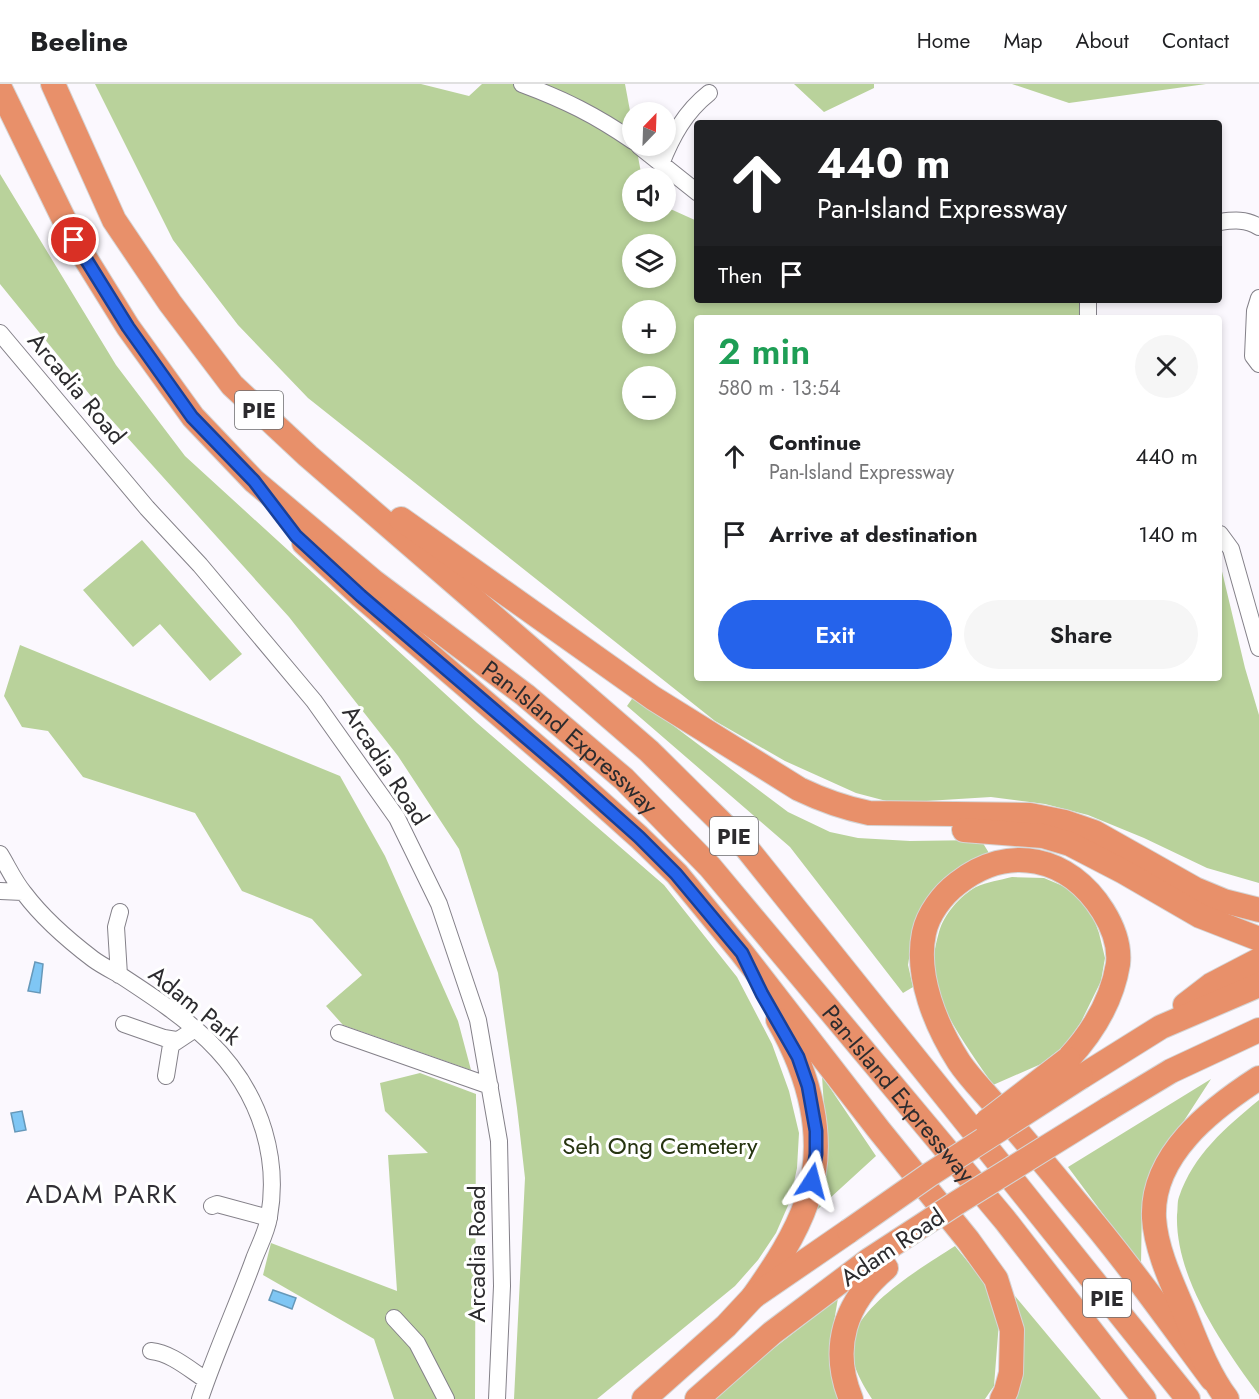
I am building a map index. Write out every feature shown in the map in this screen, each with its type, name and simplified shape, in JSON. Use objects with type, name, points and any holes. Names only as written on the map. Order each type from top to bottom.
[{"type":"highway","name":"Pan-Island Expressway","points":[[53,84],[114,220],[170,303],[232,385],[363,505],[648,751],[745,846],[1188,1399]]},
{"type":"highway","name":"Pan-Island Expressway","points":[[0,88],[74,240],[128,327],[192,417],[254,481],[373,581],[525,695],[624,779],[702,859],[1005,1220],[1144,1399]]},
{"type":"highway","points":[[254,481],[296,536],[361,596],[639,837],[676,874],[742,953],[879,1130],[969,1240],[996,1279],[1012,1330],[1011,1373],[1002,1399]]},
{"type":"highway","points":[[363,505],[396,516],[618,673],[717,739],[799,789],[843,808],[869,813],[1030,814],[1065,822],[1094,832],[1195,889],[1224,901],[1259,910]]},
{"type":"highway","points":[[869,813],[878,821],[913,828],[1043,836],[1070,844],[1200,916],[1259,939]]},
{"type":"highway","points":[[1074,1068],[1082,1044],[1100,1018],[1106,1003],[1118,962],[1115,931],[1089,892],[1077,879],[1047,864],[1017,859],[1002,861],[971,873],[943,896],[931,914],[925,930],[922,969],[932,1007],[940,1026],[959,1062],[1096,1225],[1227,1399]]},
{"type":"highway","points":[[742,953],[762,994],[798,1057],[808,1086],[816,1131],[816,1154],[808,1200],[778,1261],[753,1297]]},
{"type":"highway","points":[[1161,1027],[1196,996],[1230,974],[1259,960]]},
{"type":"highway","points":[[1074,1068],[1259,985]]},
{"type":"highway","name":"Adam Road","points":[[697,1399],[772,1333],[929,1230],[955,1204],[1171,1071],[1259,1030]]},
{"type":"highway","name":"Adam Road","points":[[644,1399],[726,1326],[753,1297],[929,1175],[991,1118],[1074,1068]]},
{"type":"highway","points":[[1212,1379],[1159,1246],[1154,1218],[1156,1193],[1172,1155],[1188,1135],[1211,1114],[1259,1078]]},
{"type":"highway","points":[[851,1399],[844,1383],[841,1341],[848,1317],[878,1264]]},
{"type":"street","points":[[522,84],[560,98],[598,117],[622,133]]},
{"type":"street","points":[[661,164],[679,126],[692,106],[709,93]]},
{"type":"street","points":[[651,156],[694,189]]},
{"type":"street","points":[[1222,222],[1238,220],[1251,222],[1259,227]]},
{"type":"street","points":[[1259,298],[1255,311],[1257,323],[1253,356],[1259,364]]},
{"type":"street","name":"Arcadia Road","points":[[0,333],[314,701],[397,818],[439,904],[478,1020],[499,1152],[502,1286],[496,1399]]},
{"type":"street","points":[[1222,537],[1231,549],[1259,648]]},
{"type":"street","name":"Adam Park","points":[[0,854],[23,892],[63,933],[93,959],[119,975],[211,1042],[245,1084],[257,1106],[270,1150],[272,1191],[269,1218],[200,1399]]},
{"type":"street","points":[[0,891],[23,892]]},
{"type":"street","points":[[119,975],[116,927],[120,912]]},
{"type":"street","points":[[124,1024],[176,1040]]},
{"type":"street","points":[[166,1076],[169,1051],[176,1040],[195,1029]]},
{"type":"street","points":[[339,1033],[490,1086]]},
{"type":"street","points":[[212,1206],[217,1203],[269,1218]]},
{"type":"street","points":[[394,1318],[417,1343],[446,1399]]},
{"type":"street","points":[[151,1351],[171,1357],[206,1380]]},
{"type":"green space","points":[[95,84],[421,84],[469,96],[482,84],[625,84],[628,102],[622,102],[622,156],[638,156],[640,168],[622,168],[622,222],[676,222],[676,212],[694,220],[694,303],[1080,303],[1080,315],[694,315],[694,681],[1222,681],[1222,571],[1245,668],[1259,715],[1259,883],[1207,868],[1088,815],[1045,804],[991,797],[894,803],[856,793],[785,761],[715,721],[308,398],[238,325],[173,240]]},
{"type":"green space","points":[[794,84],[874,84],[874,88],[824,112]]},
{"type":"green space","points":[[1012,84],[1206,84],[1069,103]]},
{"type":"green space","name":"Seh Ong Cemetery","points":[[0,174],[116,365],[185,456],[477,723],[664,885],[737,977],[772,1044],[789,1091],[799,1133],[797,1168],[790,1201],[776,1233],[758,1260],[735,1286],[597,1399],[514,1399],[525,1178],[498,973],[459,849],[398,756],[289,617],[99,406],[0,284]]},
{"type":"green space","points":[[142,540],[242,654],[210,681],[160,624],[133,647],[83,590]]},
{"type":"green space","points":[[20,645],[340,776],[385,856],[458,1021],[471,1070],[343,1025],[326,1006],[362,975],[312,919],[242,891],[195,813],[83,777],[48,731],[22,727],[4,696]]},
{"type":"green space","points":[[634,696],[788,812],[830,832],[858,838],[910,841],[981,840],[989,853],[914,927],[908,965],[913,987],[903,993],[790,847],[627,706]]},
{"type":"green space","points":[[1012,877],[1044,878],[1077,892],[1092,914],[1105,958],[1101,981],[1081,1022],[1065,1045],[1041,1064],[993,1085],[965,1045],[947,1013],[935,982],[933,968],[941,925],[959,900],[976,887]]},
{"type":"green space","points":[[420,1073],[476,1094],[475,1399],[394,1399],[374,1339],[263,1275],[271,1243],[397,1291],[388,1155],[428,1153],[385,1111],[380,1083]]},
{"type":"green space","points":[[822,1076],[876,1156],[818,1209],[826,1138]]},
{"type":"green space","points":[[1211,1079],[1167,1147],[1142,1203],[1141,1265],[1068,1167]]},
{"type":"green space","points":[[1259,1100],[1259,1395],[1217,1333],[1193,1287],[1178,1239],[1177,1215],[1178,1199],[1185,1182],[1202,1155],[1223,1131]]},
{"type":"green space","points":[[955,1246],[986,1284],[999,1322],[994,1386],[985,1399],[872,1399],[859,1376],[851,1351],[854,1334],[861,1321],[871,1308],[898,1284]]},
{"type":"green space","points":[[1015,1296],[1101,1399],[1012,1399],[1023,1335]]},
{"type":"green space","points":[[838,1298],[831,1340],[840,1399],[709,1399]]},
{"type":"water","points":[[35,962],[43,964],[40,993],[28,991]]},
{"type":"water","points":[[22,1111],[26,1130],[15,1132],[11,1113]]},
{"type":"water","points":[[273,1290],[296,1298],[292,1309],[269,1300]]},
{"type":"district","name":"ADAM PARK","points":[[102,1194]]},
{"type":"route","points":[[74,240],[128,327],[192,417],[254,481],[296,536],[361,596],[421,645],[639,837],[676,874],[742,953],[762,994],[798,1057],[808,1086],[816,1131],[816,1154],[812,1181]]}]
